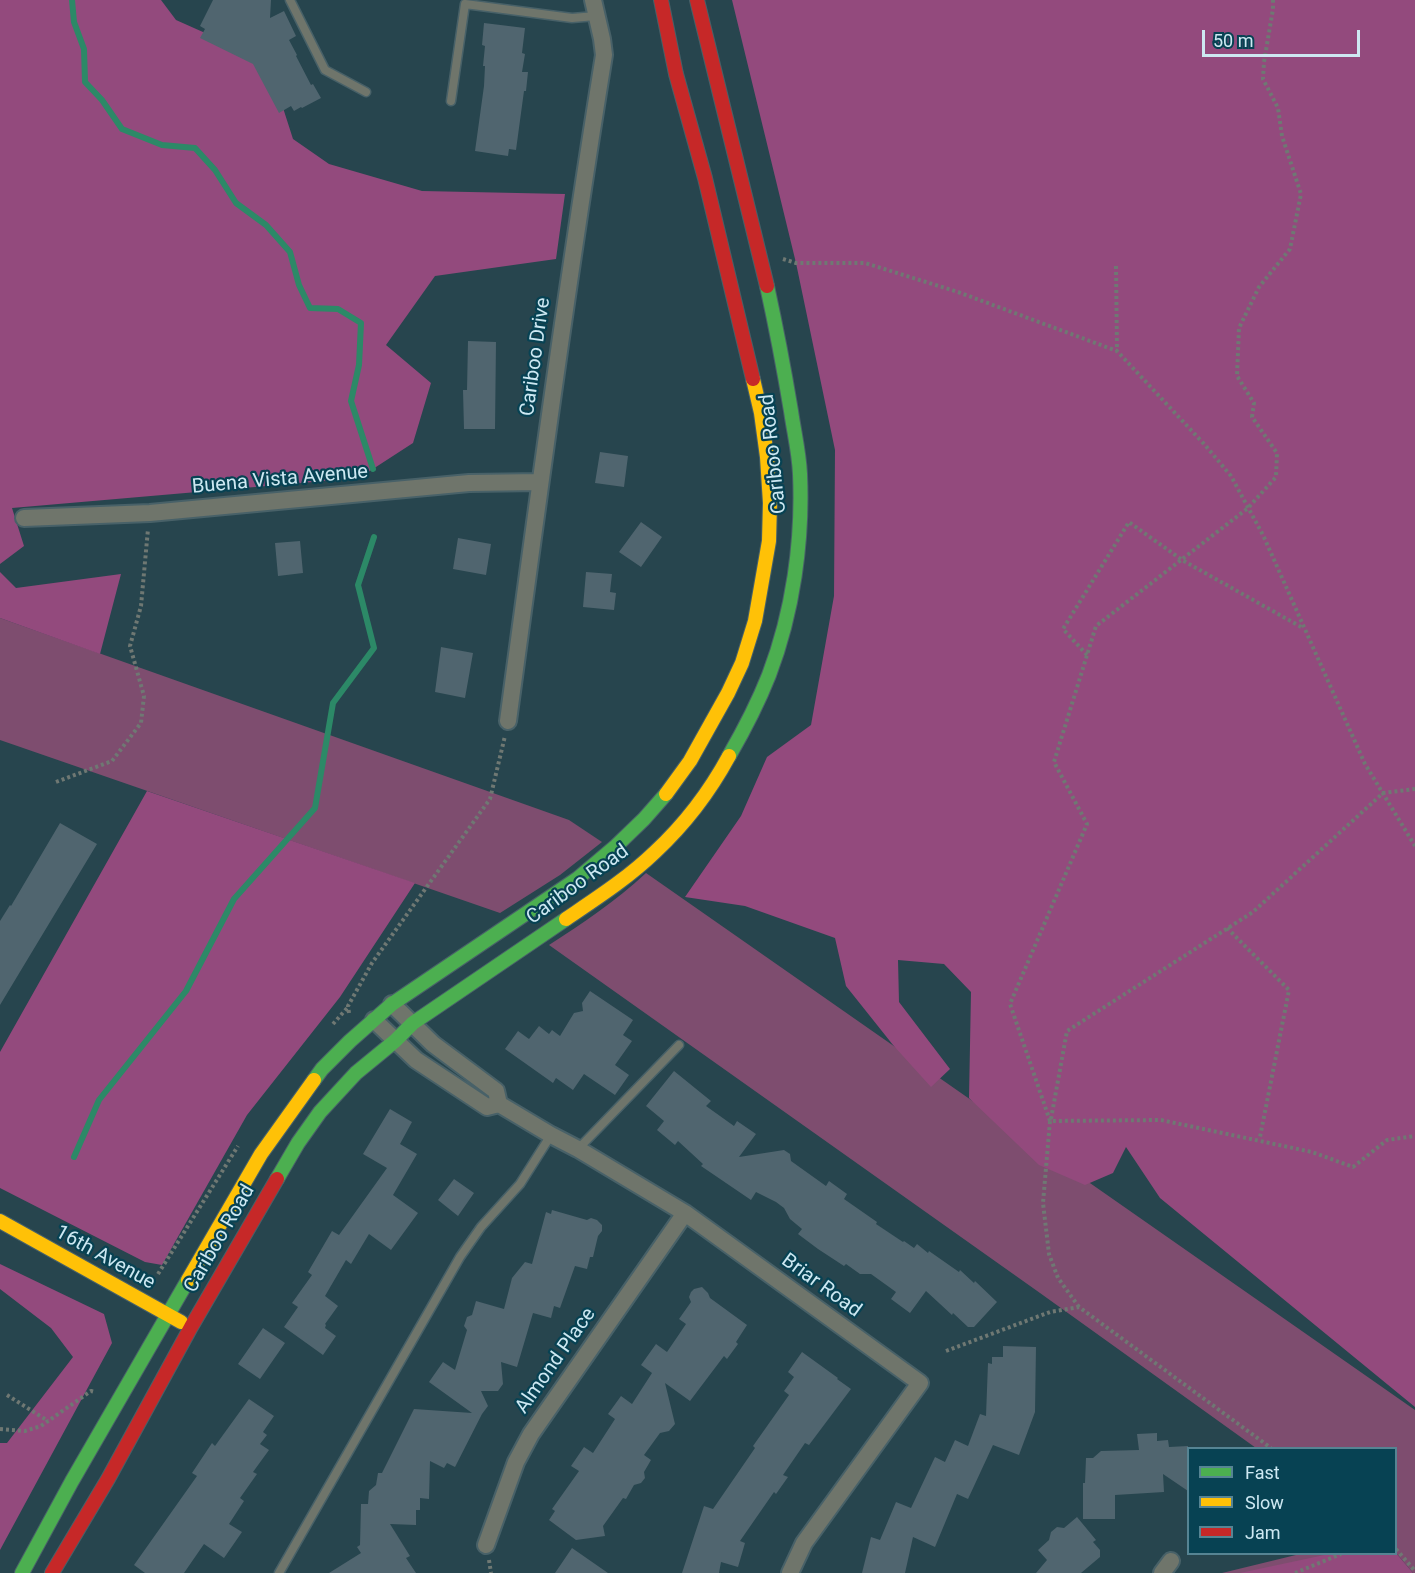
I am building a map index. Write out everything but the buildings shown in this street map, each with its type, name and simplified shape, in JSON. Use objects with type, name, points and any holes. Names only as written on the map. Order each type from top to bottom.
[{"type":"street","name":"Cariboo Road","points":[[22,1573],[77,1472],[261,1154],[322,1069],[392,1004],[577,879],[644,819],[668,792],[690,761],[708,731],[742,663],[755,621],[769,541],[770,503],[767,457],[761,413],[705,178],[676,74],[661,0]]},
{"type":"street","name":"Cariboo Road","points":[[52,1573],[108,1479],[191,1327],[298,1143],[320,1112],[356,1073],[413,1023],[607,892],[651,856],[669,838],[720,772],[758,702],[775,660],[792,594],[800,539],[800,482],[785,375],[759,252],[697,0]]},
{"type":"street","name":"Cariboo Drive","points":[[508,721],[577,225],[604,56],[595,8]]},
{"type":"street","name":"Buena Vista Avenue","points":[[24,518],[150,513],[469,483],[540,482]]},
{"type":"street","name":"Briar Road","points":[[392,1004],[433,1044],[496,1091],[499,1104],[684,1213],[920,1383],[804,1543],[789,1573]]},
{"type":"street","name":"Briar Road","points":[[374,1020],[416,1060],[487,1107],[499,1104]]},
{"type":"street","name":"Almond Place","points":[[486,1545],[516,1462],[531,1434],[684,1213]]},
{"type":"street","name":"16th Avenue","points":[[0,1221],[167,1316],[191,1327]]},
{"type":"lane","points":[[290,0],[325,70],[366,92]]},
{"type":"lane","points":[[451,101],[464,2],[572,18],[595,8]]},
{"type":"lane","points":[[578,1149],[679,1045]]},
{"type":"lane","points":[[279,1573],[460,1257],[481,1227],[520,1184],[551,1136]]},
{"type":"path","points":[[1050,1121],[1010,1004],[1088,824],[1054,762],[1096,626],[1248,508],[1276,477],[1277,453],[1252,417],[1254,403],[1237,376],[1239,328],[1259,287],[1290,249],[1301,194],[1282,136],[1278,108],[1263,79],[1273,0]]},
{"type":"path","points":[[759,252],[796,263],[865,263],[958,292],[1117,351],[1231,476],[1263,535],[1365,764],[1415,846]]},
{"type":"path","points":[[1116,266],[1117,351]]},
{"type":"path","points":[[56,782],[112,762],[141,723],[144,696],[130,646],[141,606],[150,513]]},
{"type":"path","points":[[1087,655],[1063,629],[1129,522],[1182,560],[1304,628]]},
{"type":"path","points":[[348,1006],[372,963],[490,799],[508,721]]},
{"type":"path","points":[[1268,1447],[1080,1307],[1058,1278],[1049,1254],[1043,1203],[1050,1121],[1067,1031],[1253,912],[1383,793],[1415,789]]},
{"type":"path","points":[[1227,928],[1289,990],[1260,1137]]},
{"type":"path","points":[[1050,1121],[1161,1120],[1312,1152],[1353,1167],[1387,1140],[1415,1136]]},
{"type":"path","points":[[946,1351],[1050,1312],[1080,1307]]},
{"type":"path","points":[[0,1429],[25,1431],[40,1426],[91,1391],[94,1392]]},
{"type":"path","points":[[7,1395],[48,1421]]},
{"type":"path","points":[[1397,1551],[1415,1571]]},
{"type":"path","points":[[1295,1573],[1339,1555]]},
{"type":"shaded area","points":[[0,0],[161,0],[176,20],[268,61],[293,139],[329,164],[422,191],[565,194],[556,259],[435,276],[386,345],[431,383],[413,443],[359,478],[12,508],[24,546],[0,564]]},
{"type":"shaded area","points":[[732,0],[1415,0],[1415,1407],[1160,1198],[1126,1147],[1113,1173],[1085,1185],[1039,1165],[969,1098],[971,992],[944,964],[898,960],[899,1002],[950,1069],[931,1087],[893,1045],[846,986],[835,938],[745,906],[685,897],[741,816],[767,757],[811,725],[834,596],[835,450],[796,263]]},
{"type":"shaded area","points":[[0,572],[16,588],[121,574],[100,654],[0,618]]},
{"type":"shaded area","points":[[0,618],[569,820],[602,842],[560,875],[500,913],[0,740]]},
{"type":"shaded area","points":[[147,791],[415,883],[340,997],[247,1115],[162,1265],[145,1262],[0,1188],[0,1052]]},
{"type":"shaded area","points":[[646,873],[1415,1410],[1415,1573],[1397,1554],[1397,1447],[1255,1447],[549,945],[587,920]]},
{"type":"shaded area","points":[[0,1264],[104,1314],[112,1343],[0,1550],[0,1443],[7,1443],[73,1357],[51,1328],[0,1289]]},
{"type":"shaded area","points":[[1397,1554],[1413,1573],[1240,1573],[1324,1555]]},
{"type":"shaded area","points":[[1296,1555],[1393,1555],[1409,1573],[1222,1573]]},
{"type":"waterway","points":[[72,0],[74,22],[84,49],[85,82],[102,100],[122,129],[162,145],[195,148],[215,170],[236,203],[266,225],[290,252],[299,285],[310,308],[338,309],[361,323],[359,365],[351,401],[373,469]]},
{"type":"waterway","points":[[74,1157],[99,1100],[186,991],[234,899],[315,808],[333,703],[374,648],[358,585],[374,537]]},
{"type":"traffic: fast","points":[[729,756],[769,675],[790,601],[798,550],[801,499],[799,458],[767,286]]},
{"type":"traffic: fast","points":[[314,1080],[350,1041],[392,1004],[577,879],[616,846],[666,794]]},
{"type":"traffic: fast","points":[[277,1179],[320,1112],[356,1073],[413,1023],[566,919]]},
{"type":"traffic: fast","points":[[22,1573],[72,1481],[188,1280]]},
{"type":"traffic: slow","points":[[666,794],[690,761],[728,693],[742,663],[755,621],[769,541],[770,503],[761,413],[753,379]]},
{"type":"traffic: slow","points":[[566,919],[623,879],[666,842],[696,807],[729,756]]},
{"type":"traffic: slow","points":[[188,1280],[261,1154],[314,1080]]},
{"type":"traffic: slow","points":[[0,1221],[181,1322]]},
{"type":"traffic: jam","points":[[661,0],[676,74],[705,178],[753,379]]},
{"type":"traffic: jam","points":[[697,0],[767,286]]},
{"type":"traffic: jam","points":[[52,1573],[108,1479],[191,1327],[277,1179]]}]
